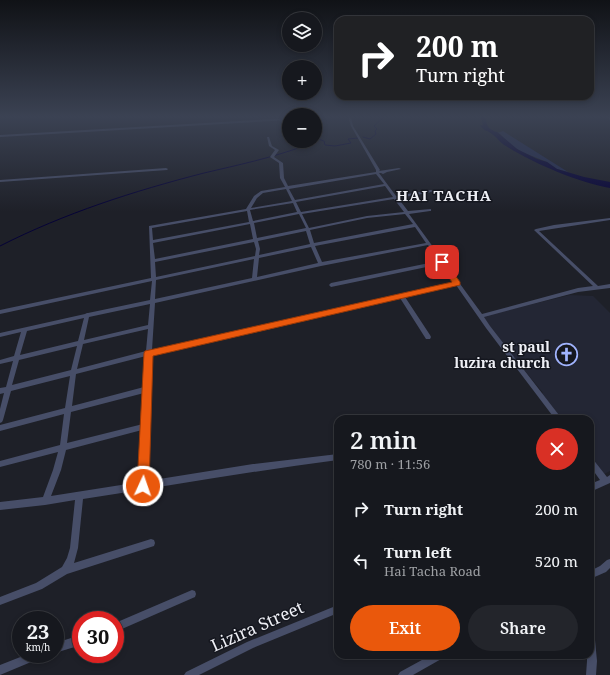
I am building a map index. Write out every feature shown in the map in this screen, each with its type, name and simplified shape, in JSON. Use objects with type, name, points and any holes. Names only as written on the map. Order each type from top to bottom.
[{"type":"street","points":[[275,148],[278,150],[272,157],[281,162],[282,178],[308,229],[312,245],[321,264]]},
{"type":"street","points":[[365,148],[378,170],[378,174],[408,212],[428,244],[488,327],[556,415]]},
{"type":"street","points":[[0,181],[166,169]]},
{"type":"street","points":[[254,278],[258,248],[248,209],[255,197],[262,192],[378,174],[399,169]]},
{"type":"street","points":[[143,486],[149,353],[154,300],[150,227],[294,200],[386,185]]},
{"type":"street","points":[[152,242],[300,213],[431,191]]},
{"type":"street","points":[[153,261],[367,217],[430,210]]},
{"type":"street","points":[[596,287],[536,230],[557,225],[579,224],[610,219]]},
{"type":"street","points":[[0,312],[312,245],[416,225]]},
{"type":"street","points":[[0,335],[254,278],[428,244]]},
{"type":"street","points":[[331,285],[442,262]]},
{"type":"street","points":[[0,391],[149,353],[457,284]]},
{"type":"street","points":[[481,316],[596,287],[610,286]]},
{"type":"street","points":[[402,296],[428,338]]},
{"type":"street","points":[[45,501],[57,470],[63,447],[69,410],[72,372],[86,315]]},
{"type":"street","points":[[0,362],[151,326]]},
{"type":"street","points":[[0,420],[9,389],[15,358],[25,329]]},
{"type":"street","points":[[0,428],[148,389]]},
{"type":"street","points":[[0,464],[146,426]]},
{"type":"street","points":[[0,506],[79,497],[334,458]]},
{"type":"street","points":[[594,464],[608,480],[594,486]]},
{"type":"street","points":[[65,570],[71,560],[74,548],[79,497]]},
{"type":"street","points":[[0,601],[39,586],[65,570],[151,543]]},
{"type":"street","points":[[594,573],[603,569],[610,563]]},
{"type":"street","points":[[124,624],[192,594]]},
{"type":"street","name":"Lizira Street","points":[[189,675],[250,645],[334,611]]},
{"type":"street","points":[[403,675],[433,659]]},
{"type":"street","points":[[591,675],[592,659]]},
{"type":"street","points":[[0,670],[18,663]]},
{"type":"shaded area","points":[[510,148],[516,148],[537,159],[547,162],[557,169],[584,177],[610,182],[610,188],[570,177],[529,159]]},
{"type":"shaded area","points":[[516,148],[531,148],[568,172],[557,169],[547,162]]},
{"type":"shaded area","points":[[570,295],[593,296],[610,313],[610,471],[604,474],[594,464],[594,415],[557,415],[540,394],[543,393],[493,332],[483,316]]},
{"type":"building","name":"st paul luzira church","points":[[563,349],[574,351],[576,356],[573,356],[575,359],[559,356],[556,351],[564,351]]},
{"type":"waterway","points":[[0,246],[49,223],[126,195],[296,148]]},
{"type":"place","name":"st paul luzira church","points":[[566,354]]},
{"type":"district","name":"HAI TACHA","points":[[444,195]]},
{"type":"route","points":[[143,486],[149,353],[457,284],[442,262]]}]
